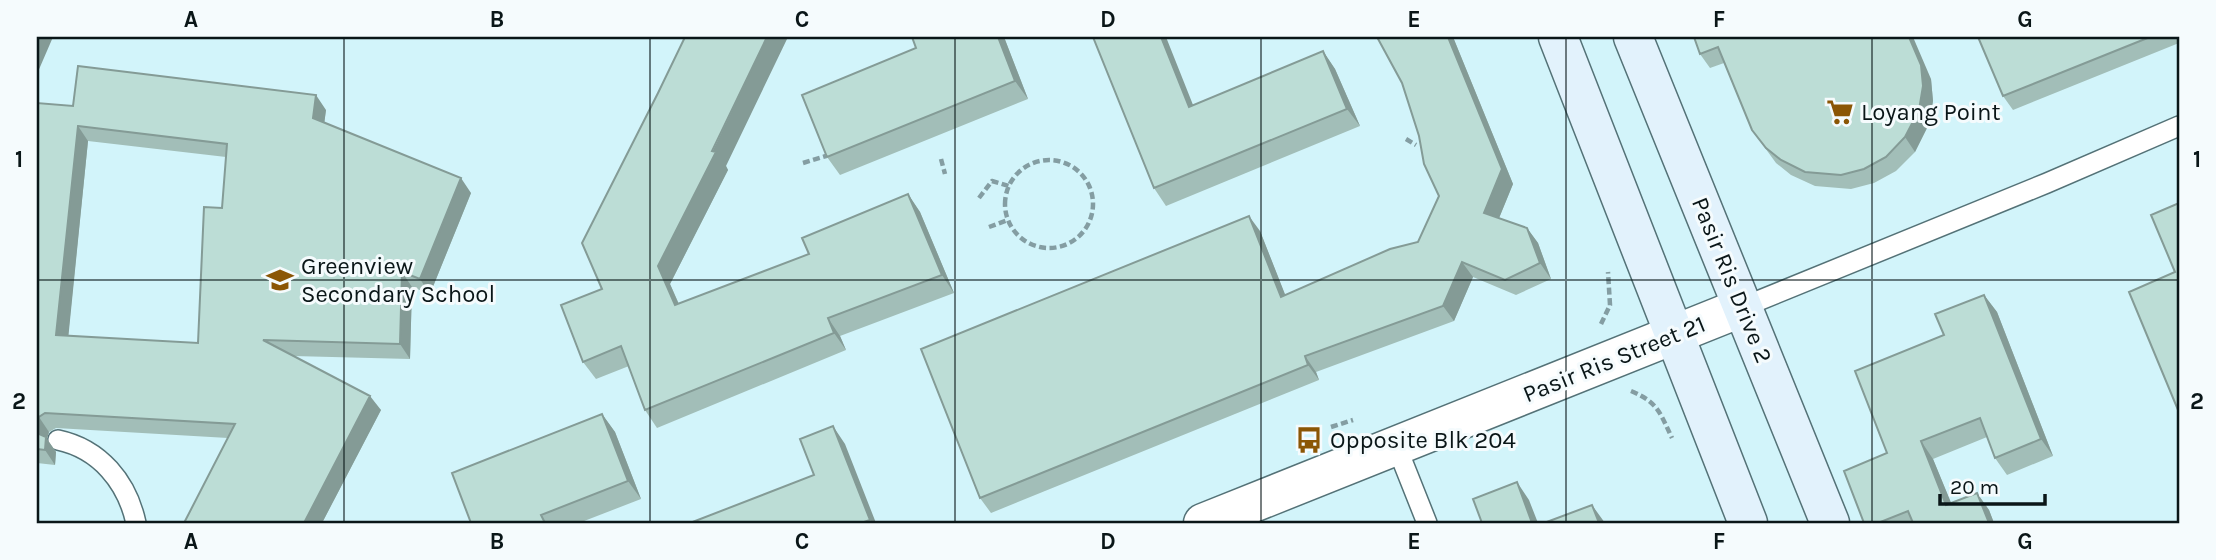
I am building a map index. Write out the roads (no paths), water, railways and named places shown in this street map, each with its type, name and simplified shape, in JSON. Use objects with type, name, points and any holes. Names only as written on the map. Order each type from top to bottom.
[{"type":"street","points":[[1558,37],[1748,523]]},
{"type":"street","name":"Pasir Ris Drive 2","points":[[1633,37],[1830,523]]},
{"type":"street","name":"Pasir Ris Street 21","points":[[1210,522],[1743,307]]},
{"type":"lane","name":"Pasir Ris Street 21","points":[[1743,307],[2179,126]]},
{"type":"lane","points":[[58,440],[76,444],[86,450],[119,480],[136,523]]},
{"type":"lane","points":[[1396,446],[1427,523]]},
{"type":"place","name":"Loyang Point","points":[[1840,112]]},
{"type":"place","name":"Greenview Secondary School","points":[[280,280]]},
{"type":"place","name":"Opposite Blk 204","points":[[1309,440]]}]
